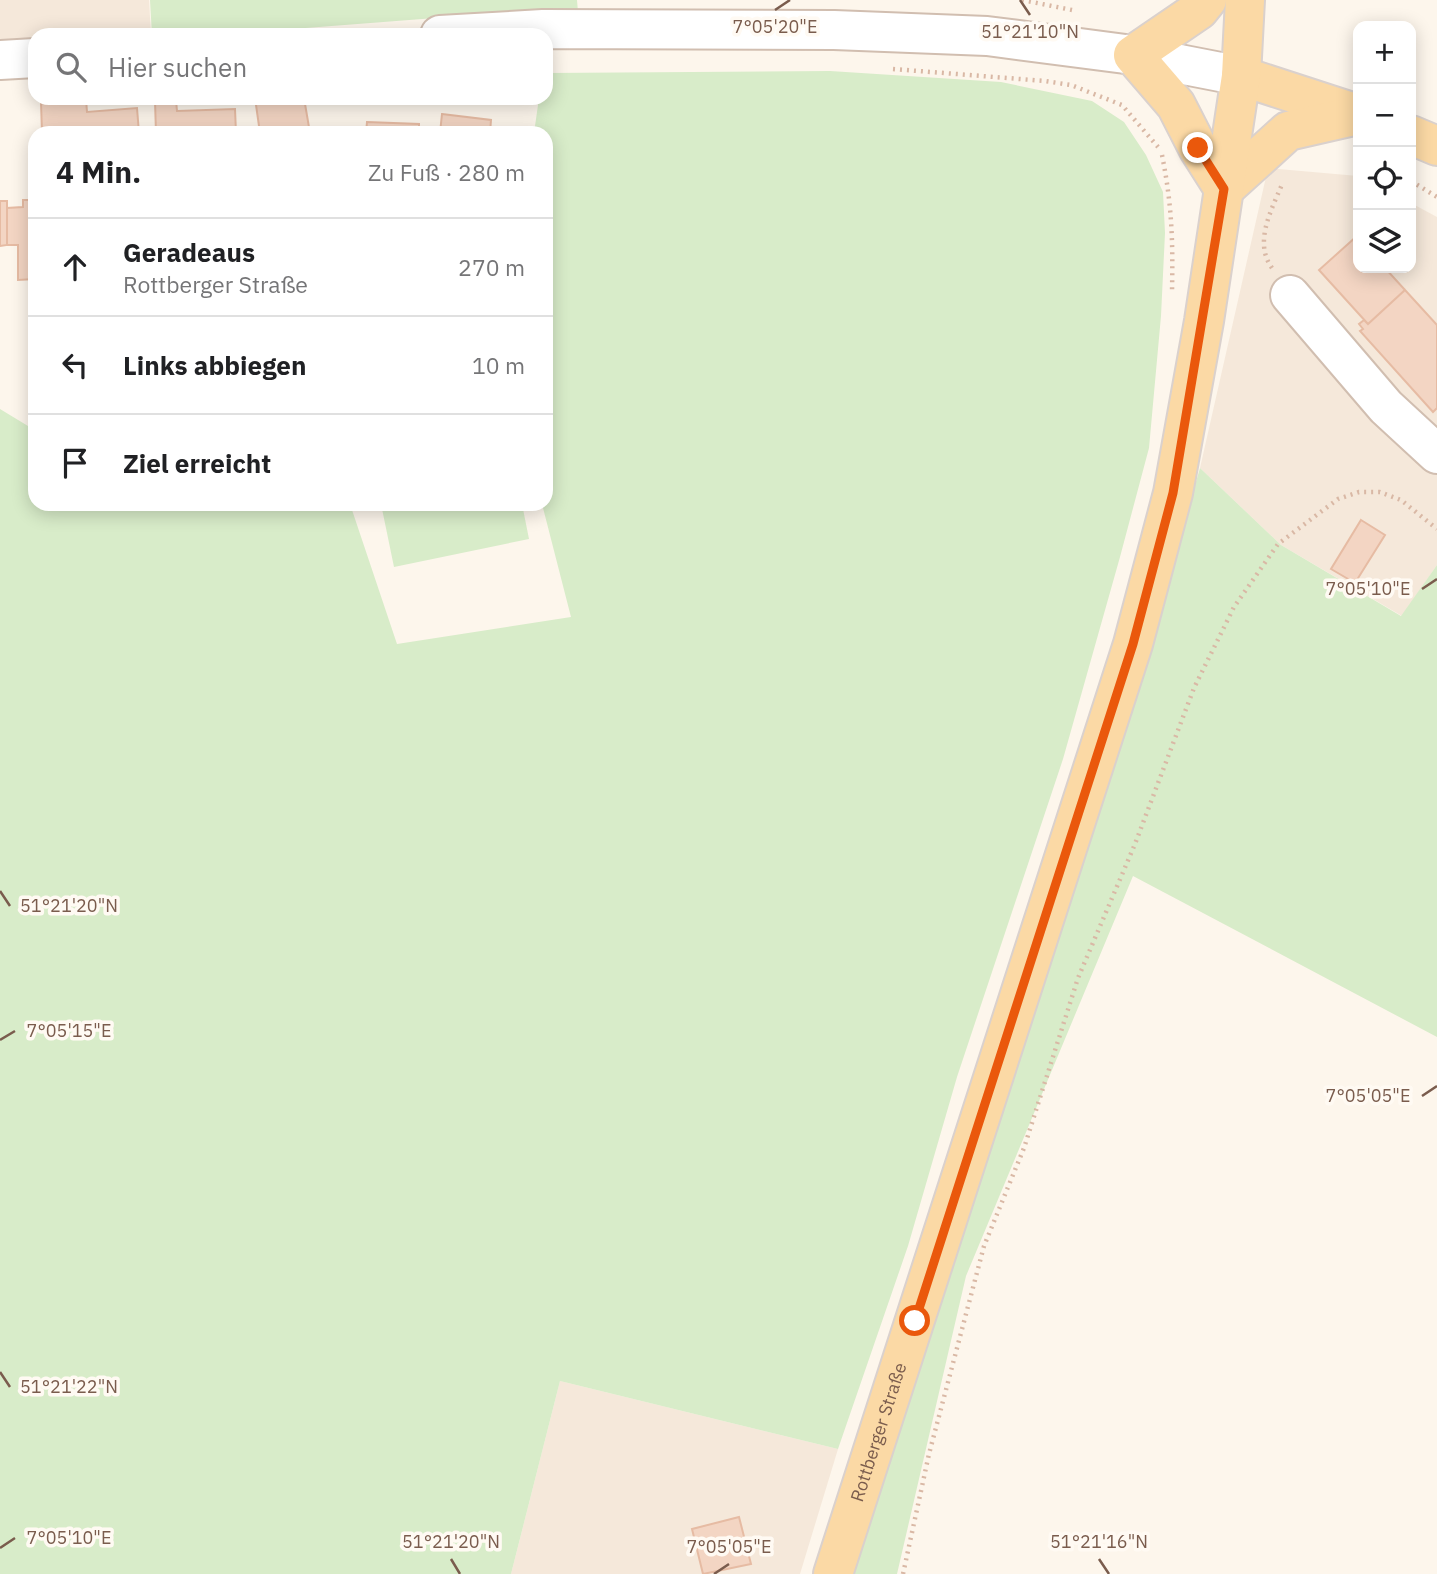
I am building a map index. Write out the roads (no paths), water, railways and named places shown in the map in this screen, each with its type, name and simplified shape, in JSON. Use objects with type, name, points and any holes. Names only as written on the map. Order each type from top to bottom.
[{"type":"main road","points":[[1207,0],[1199,10],[1133,55],[1176,105],[1198,148],[1224,189],[1288,131],[1353,115]]},
{"type":"main road","name":"Rottberger Straße","points":[[833,1574],[1133,644],[1173,493],[1241,76],[1245,0]]},
{"type":"main road","points":[[1241,76],[1353,112]]},
{"type":"main road","points":[[1416,137],[1437,146]]},
{"type":"street","points":[[553,29],[834,30],[987,36],[1133,55],[1241,76]]},
{"type":"street","points":[[0,60],[28,58]]},
{"type":"street","points":[[1290,295],[1386,407],[1437,454]]}]
